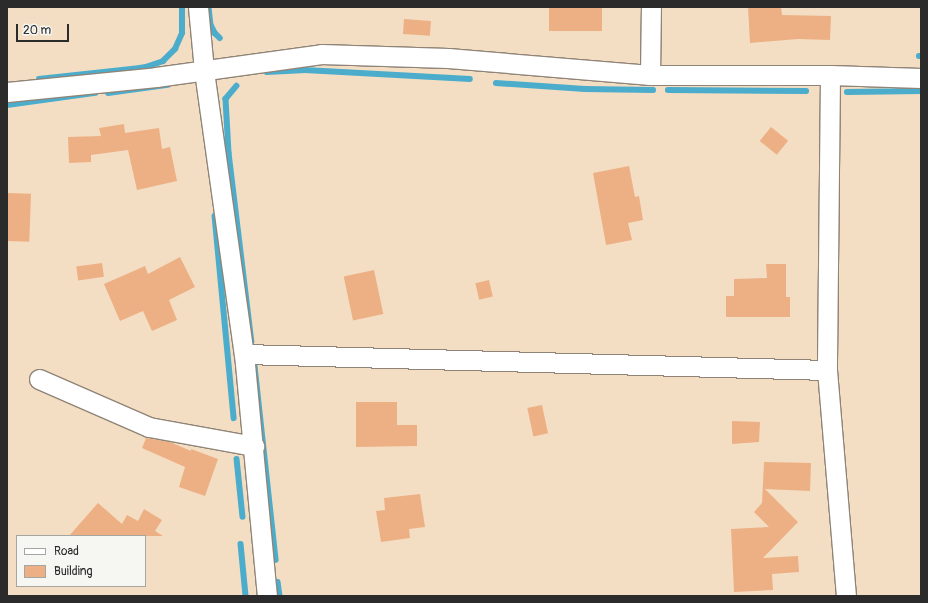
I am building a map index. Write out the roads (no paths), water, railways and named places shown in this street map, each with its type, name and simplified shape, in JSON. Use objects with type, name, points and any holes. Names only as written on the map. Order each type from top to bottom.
[{"type":"street","points":[[198,7],[204,71],[244,354],[254,446],[267,596]]},
{"type":"street","points":[[650,76],[651,7]]},
{"type":"street","points":[[7,92],[204,71],[321,54],[448,58],[650,76],[830,75],[921,78]]},
{"type":"street","points":[[830,75],[827,370],[846,596]]},
{"type":"street","points":[[244,354],[827,370]]},
{"type":"street","points":[[39,379],[149,427],[254,446]]},
{"type":"waterway","points":[[39,79],[133,69],[146,67],[163,61],[175,49],[182,33],[182,7]]},
{"type":"waterway","points":[[209,7],[211,25],[215,33],[220,38]]},
{"type":"waterway","points":[[267,72],[305,70],[470,79]]},
{"type":"waterway","points":[[496,83],[585,89],[653,90]]},
{"type":"waterway","points":[[108,93],[167,85]]},
{"type":"waterway","points":[[237,86],[226,99],[229,153],[252,342]]},
{"type":"waterway","points":[[668,90],[806,91]]},
{"type":"waterway","points":[[847,92],[921,91]]},
{"type":"waterway","points":[[7,105],[95,93]]},
{"type":"waterway","points":[[215,216],[234,418]]},
{"type":"waterway","points":[[255,366],[276,560]]},
{"type":"waterway","points":[[237,459],[243,517]]},
{"type":"waterway","points":[[241,544],[246,596]]},
{"type":"waterway","points":[[278,582],[280,596]]}]
